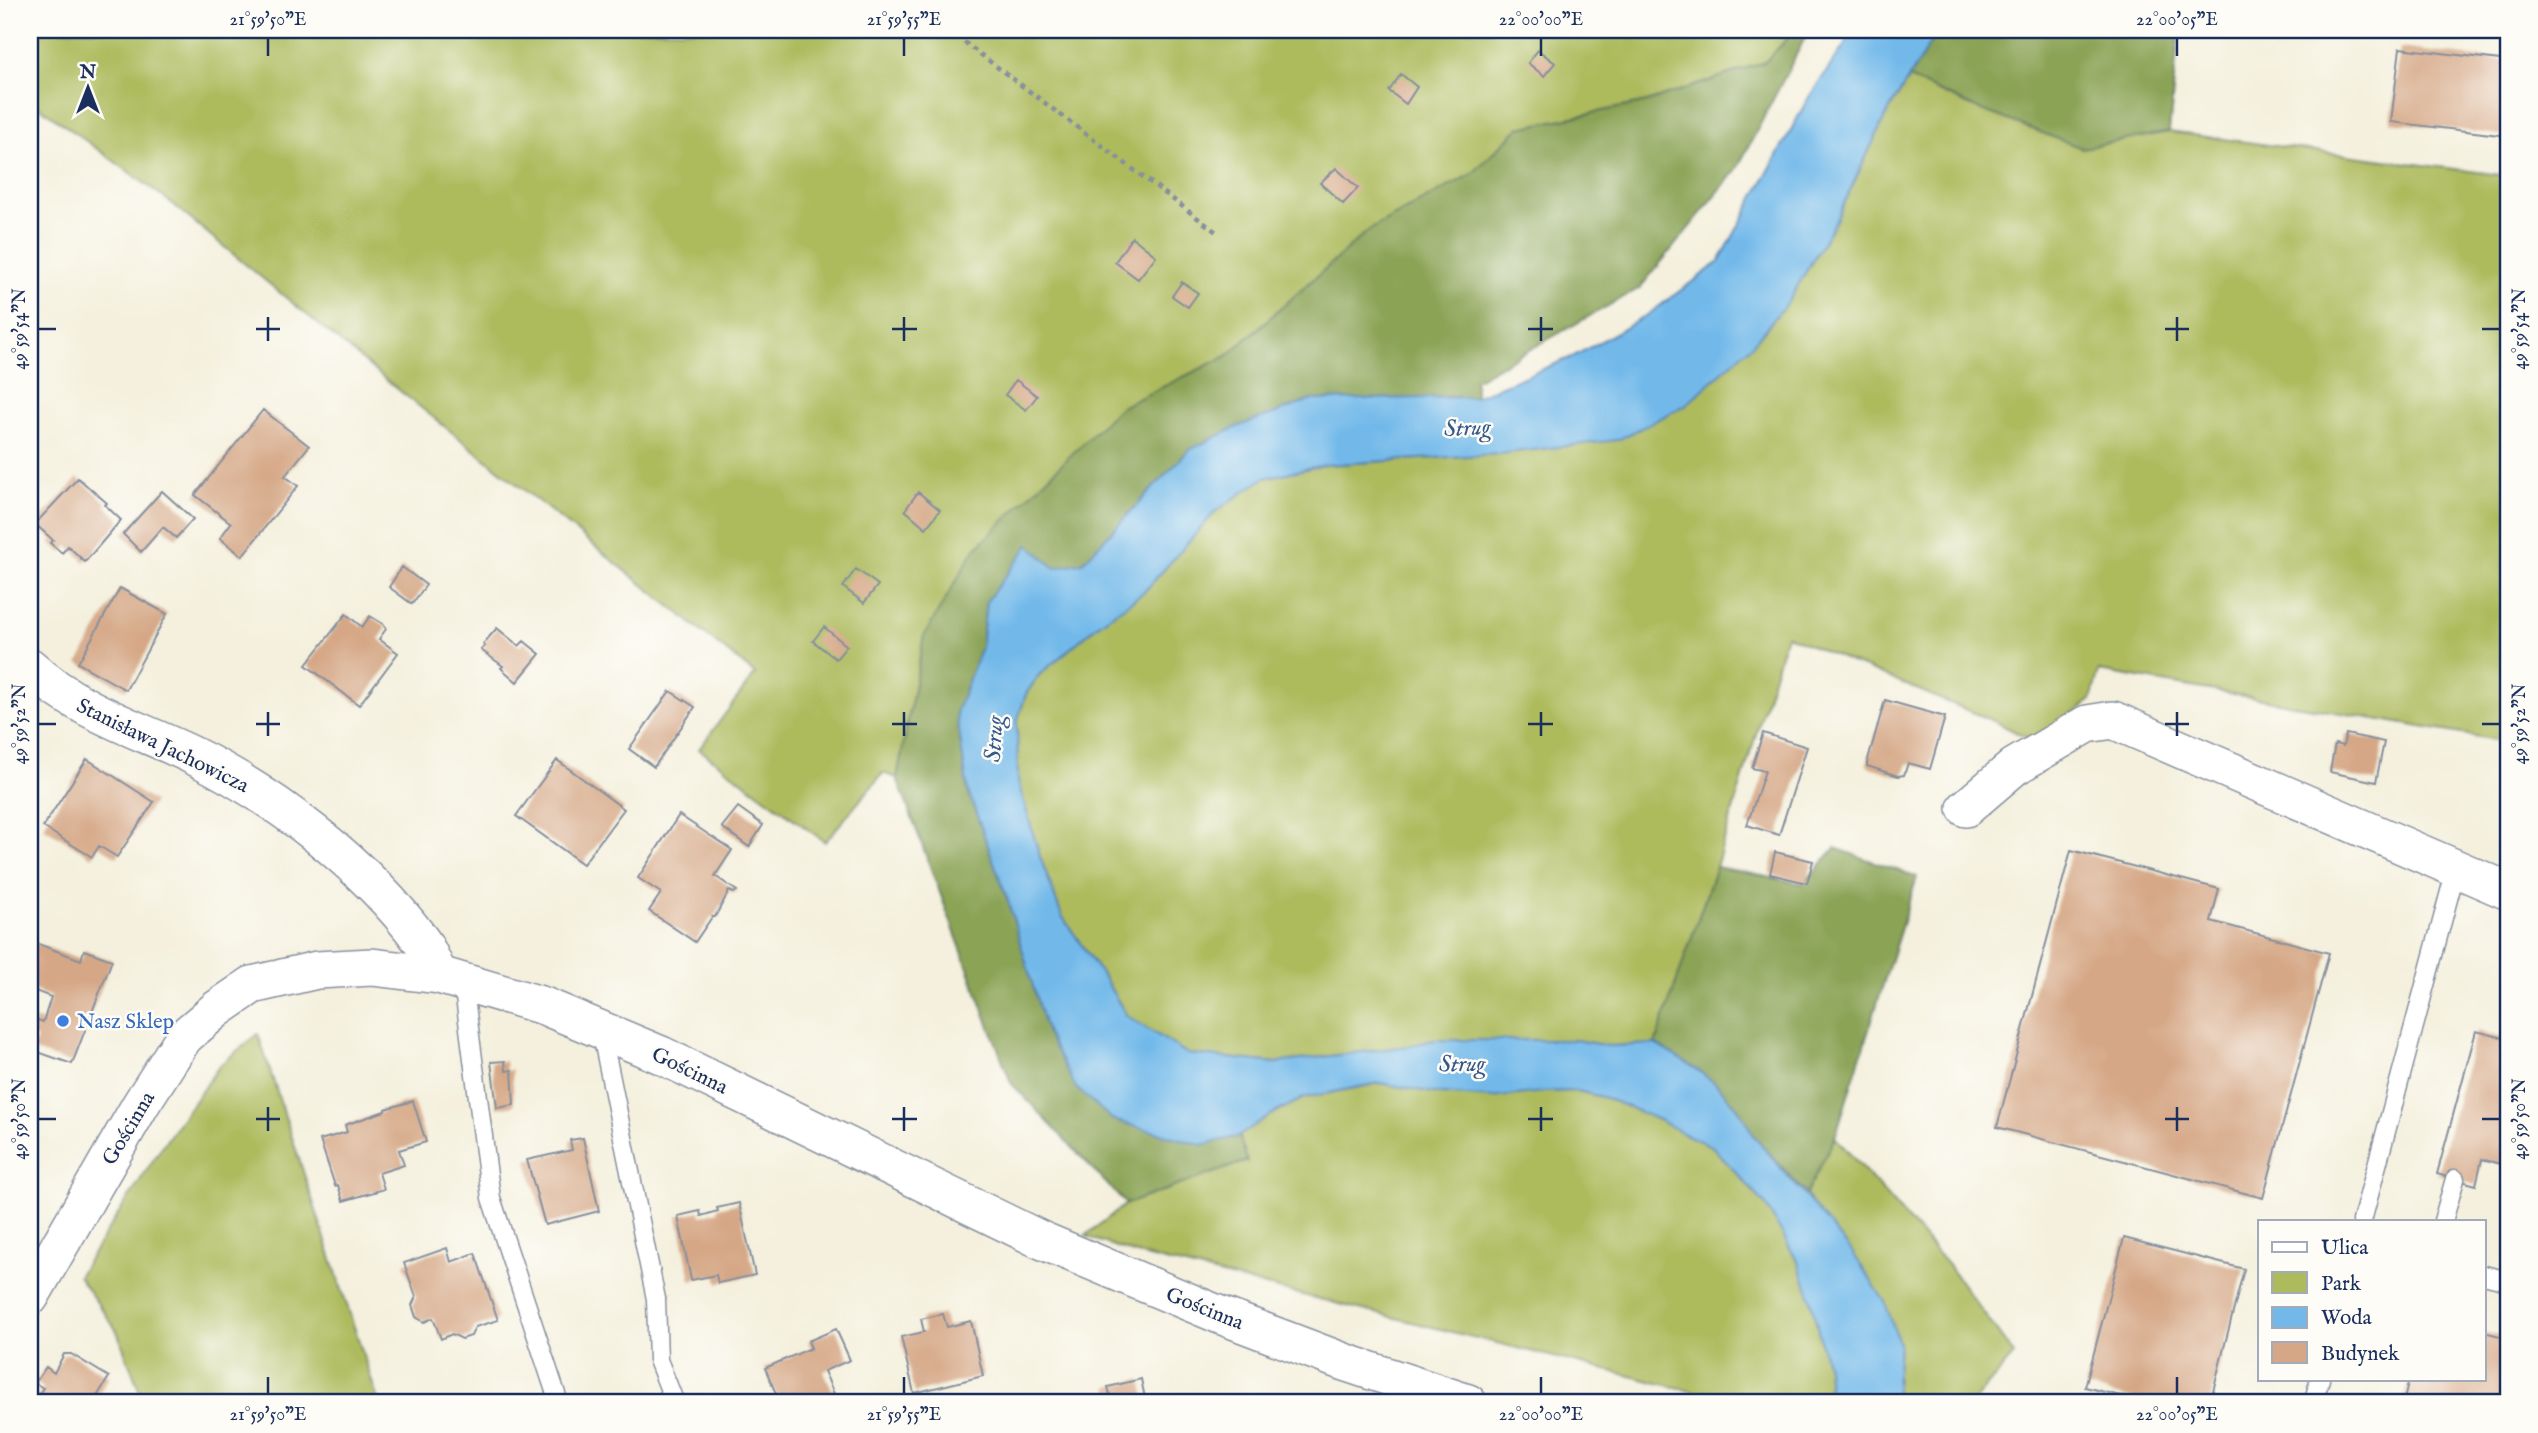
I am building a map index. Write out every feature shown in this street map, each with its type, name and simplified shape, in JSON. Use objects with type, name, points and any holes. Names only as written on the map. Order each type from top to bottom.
[{"type":"street","name":"Stanisława Jachowicza","points":[[30,667],[68,697],[117,724],[190,754],[242,781],[309,828],[379,891],[451,978]]},
{"type":"street","points":[[1966,808],[2014,767],[2087,724],[2113,720],[2508,891]]},
{"type":"street","name":"Gościnna","points":[[30,1297],[141,1104],[184,1037],[217,1009],[252,985],[317,970],[372,967],[451,978],[544,1006],[661,1055],[1041,1240],[1220,1315],[1344,1362],[1468,1403]]},
{"type":"lane","points":[[2362,1220],[2456,869]]},
{"type":"lane","points":[[451,978],[491,1198],[559,1403]]},
{"type":"lane","points":[[601,1030],[656,1299],[658,1360],[675,1403]]},
{"type":"lane","points":[[2443,1220],[2455,1179]]},
{"type":"lane","points":[[2486,1276],[2508,1281]]},
{"type":"lane","points":[[2313,1403],[2320,1380]]},
{"type":"path","points":[[948,30],[1219,234]]},
{"type":"green space","points":[[30,30],[1796,30],[1765,62],[1647,102],[1519,128],[1472,174],[1369,230],[1227,356],[1119,408],[924,636],[897,778],[883,773],[825,842],[699,749],[755,674],[390,383],[166,199],[30,100]]},
{"type":"green space","points":[[1796,30],[1809,30],[1737,169],[1640,288],[1475,380],[1475,397],[1312,400],[1239,426],[1189,450],[1083,562],[1055,568],[986,602],[981,647],[956,713],[968,791],[1008,901],[1166,1135],[1202,1145],[1239,1136],[1247,1161],[1126,1204],[1011,1083],[897,778],[924,636],[974,550],[1119,408],[1227,356],[1369,230],[1472,174],[1519,128],[1647,102],[1765,62]]},
{"type":"green space","points":[[1938,30],[2179,30],[2169,132],[2082,148],[1974,107],[1909,78]]},
{"type":"green space","points":[[1909,78],[1974,107],[2082,148],[2169,132],[2508,176],[2508,742],[2099,671],[2091,700],[2037,743],[1996,722],[1786,635],[1716,867],[1655,1044],[1609,1046],[1575,1040],[1434,1040],[1409,1046],[1276,1063],[1188,1054],[1127,1016],[1062,916],[1039,854],[1018,781],[1017,722],[1026,694],[1039,675],[1099,624],[1144,592],[1216,511],[1264,478],[1324,465],[1499,454],[1753,344],[1790,299],[1836,220],[1885,117]]},
{"type":"green space","points":[[1835,848],[1917,877],[1835,1137],[1806,1194],[1754,1136],[1738,1108],[1715,1083],[1655,1044],[1716,867],[1804,884]]},
{"type":"green space","points":[[258,1034],[379,1403],[144,1403],[117,1331],[78,1276],[163,1145],[220,1065]]},
{"type":"green space","points":[[1380,1083],[1439,1094],[1578,1091],[1606,1098],[1712,1146],[1765,1204],[1798,1262],[1809,1292],[1827,1368],[1830,1403],[1739,1403],[1133,1253],[1085,1236],[1126,1204],[1247,1161],[1239,1136],[1270,1115],[1304,1098]]},
{"type":"green space","points":[[1835,1137],[1952,1270],[2014,1355],[1972,1403],[1895,1403],[1899,1343],[1806,1194]]},
{"type":"water","name":"Strug","points":[[1855,30],[1938,30],[1885,117],[1836,220],[1790,299],[1753,344],[1686,405],[1618,440],[1499,454],[1324,465],[1264,478],[1216,511],[1144,592],[1099,624],[1039,675],[1026,694],[1017,722],[1018,781],[1039,854],[1062,916],[1127,1016],[1188,1054],[1276,1063],[1409,1046],[1434,1040],[1575,1040],[1609,1046],[1655,1044],[1699,1071],[1715,1083],[1738,1108],[1754,1136],[1851,1250],[1885,1302],[1899,1343],[1895,1403],[1830,1403],[1827,1368],[1809,1292],[1798,1262],[1765,1204],[1712,1146],[1606,1098],[1578,1091],[1492,1098],[1439,1094],[1380,1083],[1304,1098],[1270,1115],[1239,1136],[1202,1145],[1113,1120],[1076,1088],[1047,1034],[1008,901],[968,791],[956,713],[981,647],[986,602],[1029,545],[1055,568],[1083,562],[1189,450],[1239,426],[1312,400],[1475,397],[1572,357],[1646,316],[1719,262],[1809,97]]},
{"type":"building","points":[[2400,48],[2508,61],[2508,136],[2391,122]]},
{"type":"building","points":[[1538,50],[1555,63],[1544,76],[1528,63]]},
{"type":"building","points":[[1401,74],[1417,87],[1406,104],[1389,91]]},
{"type":"building","points":[[1336,168],[1358,188],[1343,204],[1320,183]]},
{"type":"building","points":[[1132,237],[1156,256],[1138,279],[1115,262]]},
{"type":"building","points":[[1182,282],[1198,293],[1188,307],[1172,296]]},
{"type":"building","points":[[1016,380],[1037,396],[1026,410],[1005,395]]},
{"type":"building","points":[[263,410],[309,446],[285,476],[298,486],[242,556],[220,538],[231,523],[195,495]]},
{"type":"building","points":[[78,478],[107,503],[105,505],[121,520],[85,562],[68,546],[62,553],[50,543],[53,540],[35,524]]},
{"type":"building","points":[[162,491],[193,519],[176,538],[163,527],[141,552],[123,534]]},
{"type":"building","points":[[918,492],[940,510],[926,528],[905,510]]},
{"type":"building","points":[[402,567],[426,585],[412,604],[389,587]]},
{"type":"building","points":[[856,569],[878,585],[864,603],[843,587]]},
{"type":"building","points":[[120,588],[167,614],[126,690],[78,663]]},
{"type":"building","points":[[346,614],[362,627],[370,616],[383,624],[386,629],[379,639],[398,653],[359,705],[306,665]]},
{"type":"building","points":[[824,627],[847,646],[836,659],[813,641]]},
{"type":"building","points":[[497,628],[519,646],[524,641],[540,654],[517,682],[501,668],[503,666],[481,650]]},
{"type":"building","points":[[670,691],[695,707],[654,767],[629,749]]},
{"type":"building","points":[[1885,700],[1945,717],[1930,769],[1908,763],[1904,775],[1898,776],[1867,766]]},
{"type":"building","points":[[1763,733],[1807,747],[1779,835],[1747,825],[1765,771],[1752,768]]},
{"type":"building","points":[[2346,734],[2384,742],[2376,782],[2330,772],[2335,744],[2343,746]]},
{"type":"building","points":[[87,759],[154,802],[117,857],[99,846],[92,857],[43,827]]},
{"type":"building","points":[[557,760],[624,809],[583,864],[516,816]]},
{"type":"building","points":[[738,807],[763,825],[749,847],[722,827]]},
{"type":"building","points":[[679,815],[732,850],[715,876],[737,891],[729,891],[715,917],[712,917],[695,942],[649,911],[661,893],[638,878]]},
{"type":"building","points":[[2071,850],[2219,889],[2211,921],[2329,953],[2263,1198],[1997,1127]]},
{"type":"building","points":[[1775,852],[1813,861],[1807,883],[1770,874]]},
{"type":"building","points":[[30,941],[81,960],[84,950],[112,960],[72,1064],[32,1050],[37,1039],[30,1035],[35,1019],[43,1022],[51,997],[30,989]]},
{"type":"building","points":[[2476,1031],[2508,1039],[2508,1166],[2482,1159],[2476,1185],[2437,1174]]},
{"type":"building","points":[[505,1061],[506,1071],[512,1070],[514,1105],[497,1108],[491,1062]]},
{"type":"building","points":[[413,1101],[426,1142],[399,1150],[404,1165],[379,1173],[384,1189],[343,1201],[338,1185],[335,1186],[320,1140],[347,1132],[345,1125]]},
{"type":"building","points":[[583,1138],[599,1211],[545,1225],[527,1160],[572,1150],[570,1140]]},
{"type":"building","points":[[739,1203],[755,1275],[718,1283],[716,1275],[691,1280],[678,1216],[700,1211],[701,1216],[718,1211],[717,1208]]},
{"type":"building","points":[[2124,1238],[2244,1269],[2210,1403],[2148,1403],[2085,1387]]},
{"type":"building","points":[[447,1248],[451,1262],[475,1253],[498,1320],[475,1327],[471,1336],[462,1339],[452,1334],[441,1339],[433,1318],[424,1322],[416,1317],[412,1305],[416,1297],[404,1263]]},
{"type":"building","points":[[943,1314],[947,1327],[971,1321],[983,1376],[914,1393],[901,1337],[924,1332],[921,1319]]},
{"type":"building","points":[[836,1329],[850,1360],[824,1371],[838,1403],[780,1403],[765,1368],[811,1348],[808,1341]]},
{"type":"building","points":[[2486,1332],[2508,1338],[2508,1403],[2412,1403],[2404,1400],[2409,1380],[2486,1380]]},
{"type":"building","points":[[64,1354],[71,1354],[109,1377],[93,1403],[32,1403],[43,1388],[35,1383],[46,1367],[54,1373]]},
{"type":"building","points":[[1141,1379],[1146,1403],[1112,1403],[1108,1387]]},
{"type":"place","name":"Nasz Sklep","points":[[63,1021]]}]
